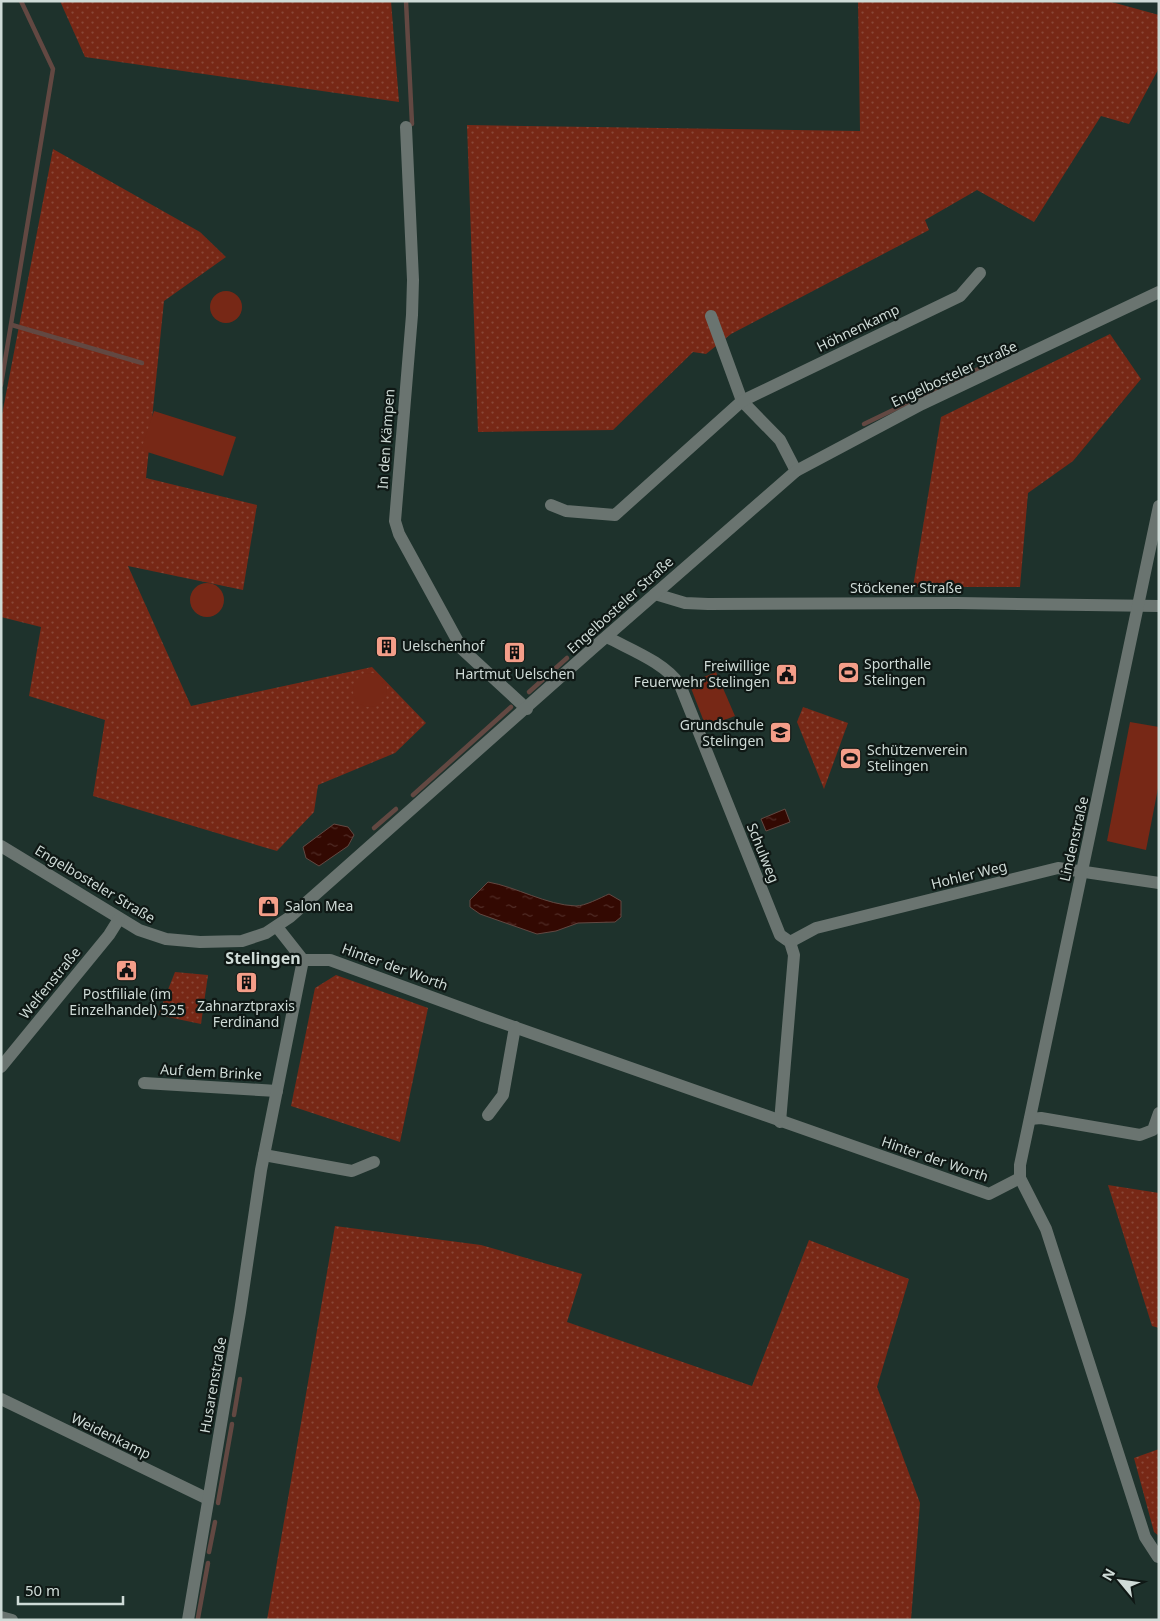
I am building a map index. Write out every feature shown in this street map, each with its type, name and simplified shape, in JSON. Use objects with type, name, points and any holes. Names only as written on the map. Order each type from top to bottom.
[{"type":"street","name":"In den Kämpen","points":[[406,127],[413,280],[412,315],[395,522],[399,534],[437,607],[462,649],[526,709]]},
{"type":"street","name":"Höhnenkamp","points":[[551,505],[566,511],[614,515],[742,401],[960,296],[980,273]]},
{"type":"street","name":"Engelbosteler Straße","points":[[1,846],[119,919],[150,935],[166,940],[200,942],[242,941],[277,927],[796,471],[922,404],[1159,292]]},
{"type":"street","points":[[710,316],[742,401],[780,440],[796,471]]},
{"type":"street","name":"Lindenstraße","points":[[1020,1178],[1020,1165],[1159,506]]},
{"type":"street","name":"Stöckener Straße","points":[[655,594],[684,603],[957,603],[1159,606]]},
{"type":"street","name":"Schulweg","points":[[607,637],[674,676],[680,685],[780,934],[790,942],[794,956],[780,1122]]},
{"type":"street","name":"Hohler Weg","points":[[790,942],[816,928],[1058,868],[1159,883]]},
{"type":"street","name":"Welfenstraße","points":[[2,1066],[109,935],[119,919]]},
{"type":"street","points":[[277,927],[302,960]]},
{"type":"street","name":"Hinter der Worth","points":[[302,960],[330,960],[780,1122],[988,1194],[1020,1178]]},
{"type":"street","name":"Husarenstraße","points":[[188,1620],[264,1155],[302,960]]},
{"type":"street","points":[[488,1115],[502,1095],[515,1027]]},
{"type":"street","name":"Auf dem Brinke","points":[[144,1083],[277,1091]]},
{"type":"street","points":[[1030,1119],[1041,1118],[1140,1135],[1153,1130],[1159,1113]]},
{"type":"street","points":[[264,1155],[352,1171],[374,1162]]},
{"type":"street","points":[[1020,1178],[1046,1229],[1145,1537],[1158,1557]]},
{"type":"street","name":"Weidenkamp","points":[[1,1399],[208,1499]]},
{"type":"street","points":[[1,1617],[12,1620]]},
{"type":"shaded area","points":[[60,1],[391,1],[399,102],[85,57]]},
{"type":"shaded area","points":[[858,1],[1108,1],[1159,15],[1159,68],[1129,124],[1101,116],[1034,222],[977,190],[925,220],[929,230],[731,334],[706,354],[693,352],[613,430],[478,432],[467,125],[860,131]]},
{"type":"shaded area","points":[[53,149],[200,232],[226,257],[164,301],[146,478],[257,505],[243,590],[128,566],[191,706],[372,667],[426,723],[395,753],[318,785],[314,812],[277,851],[93,796],[105,720],[29,696],[41,627],[1,617],[1,420]]},
{"type":"shaded area","points":[[226,291],[232,292],[237,296],[241,301],[241,313],[237,318],[232,322],[226,323],[220,322],[215,318],[211,313],[210,307],[211,301],[215,296],[220,292]]},
{"type":"shaded area","points":[[1110,334],[1141,379],[1073,461],[1028,493],[1020,587],[913,587],[941,417]]},
{"type":"shaded area","points":[[154,411],[236,437],[223,476],[141,450]]},
{"type":"shaded area","points":[[207,583],[219,588],[224,600],[219,612],[207,617],[195,612],[190,600],[195,588]]},
{"type":"shaded area","points":[[716,672],[735,716],[706,727],[689,683]]},
{"type":"shaded area","points":[[370,673],[382,678],[387,690],[382,702],[370,707],[358,702],[353,690],[358,678]]},
{"type":"shaded area","points":[[803,707],[848,723],[824,789],[797,722]]},
{"type":"shaded area","points":[[1130,722],[1159,727],[1159,783],[1146,850],[1107,841]]},
{"type":"shaded area","points":[[175,972],[208,975],[201,1024],[158,1015]]},
{"type":"shaded area","points":[[336,975],[428,1008],[400,1142],[291,1106],[315,988]]},
{"type":"shaded area","points":[[1108,1185],[1159,1193],[1159,1328],[1152,1326]]},
{"type":"shaded area","points":[[335,1226],[481,1245],[582,1274],[567,1322],[752,1386],[809,1240],[909,1279],[877,1387],[920,1503],[911,1620],[267,1620]]},
{"type":"shaded area","points":[[1159,1449],[1159,1536],[1154,1532],[1134,1458]]},
{"type":"water","points":[[785,809],[790,822],[766,831],[761,819]]},
{"type":"water","points":[[334,824],[348,827],[354,835],[348,846],[319,866],[306,858],[303,847]]},
{"type":"water","points":[[488,882],[565,905],[580,906],[609,894],[621,901],[621,917],[615,922],[578,923],[556,931],[537,934],[480,914],[470,907],[470,900]]},
{"type":"waterway","points":[[1,385],[53,69],[21,1]]},
{"type":"waterway","points":[[406,1],[412,124]]},
{"type":"waterway","points":[[12,325],[142,363]]},
{"type":"waterway","points":[[864,424],[995,361]]},
{"type":"waterway","points":[[529,692],[567,658]]},
{"type":"waterway","points":[[413,795],[511,707]]},
{"type":"waterway","points":[[374,828],[396,809]]},
{"type":"waterway","points":[[234,1415],[240,1379]]},
{"type":"waterway","points":[[218,1503],[232,1424]]},
{"type":"waterway","points":[[209,1552],[215,1522]]},
{"type":"waterway","points":[[198,1618],[208,1563]]},
{"type":"place","name":"Uelschenhof","points":[[386,646]]},
{"type":"place","name":"Hartmut Uelschen","points":[[515,652]]},
{"type":"place","name":"Sporthalle Stelingen","points":[[848,672]]},
{"type":"place","name":"Freiwillige Feuerwehr Stelingen","points":[[786,674]]},
{"type":"place","name":"Grundschule Stelingen","points":[[780,733]]},
{"type":"place","name":"Schützenverein Stelingen","points":[[851,758]]},
{"type":"place","name":"Salon Mea","points":[[269,906]]},
{"type":"place","name":"Postfiliale (im Einzelhandel) 525","points":[[127,971]]},
{"type":"place","name":"Zahnarztpraxis Ferdinand","points":[[246,983]]},
{"type":"district","name":"Stelingen","points":[[263,958]]}]
